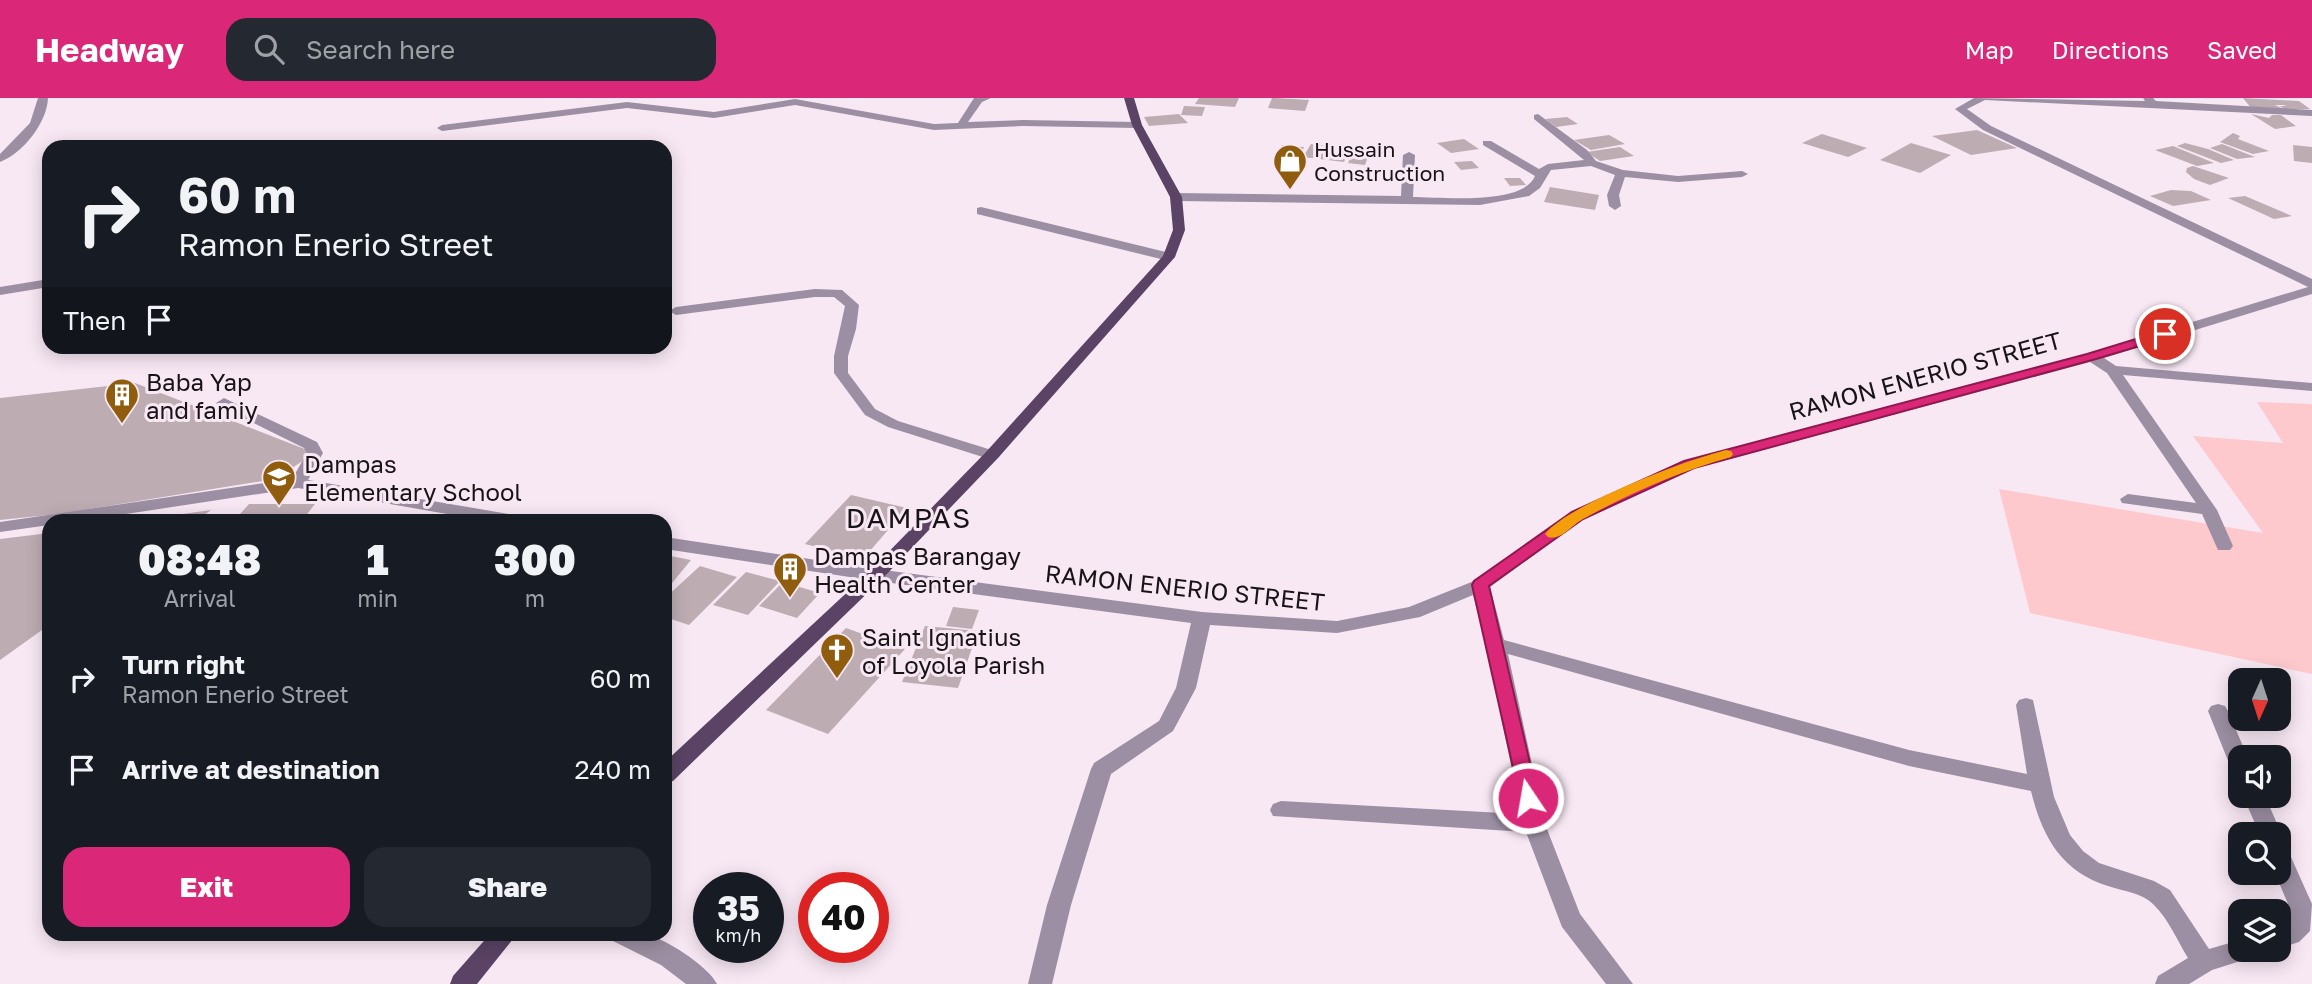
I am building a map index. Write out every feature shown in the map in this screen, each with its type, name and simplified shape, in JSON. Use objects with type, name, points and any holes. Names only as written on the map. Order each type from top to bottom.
[{"type":"main road","points":[[672,768],[876,575],[992,455],[1169,257],[1179,230],[1176,197],[1137,125],[1129,98]]},
{"type":"main road","points":[[462,984],[499,941]]},
{"type":"street","points":[[0,159],[17,148],[43,107],[43,98]]},
{"type":"street","points":[[960,127],[978,100],[986,98]]},
{"type":"street","points":[[1982,98],[1960,109],[1987,128],[2312,284]]},
{"type":"street","points":[[1988,98],[2150,101],[2312,113]]},
{"type":"street","points":[[442,128],[627,105],[714,115],[795,102],[934,127],[1023,123],[1137,125]]},
{"type":"street","points":[[1538,117],[1583,152],[1592,163]]},
{"type":"street","points":[[1487,143],[1541,175]]},
{"type":"street","points":[[1407,199],[1409,155]]},
{"type":"street","points":[[1176,197],[1480,201],[1526,194],[1537,185],[1548,167],[1592,163],[1622,173],[1678,179],[1742,174]]},
{"type":"street","points":[[1615,206],[1613,195],[1622,173]]},
{"type":"street","points":[[981,211],[1169,257]]},
{"type":"street","points":[[0,291],[42,284]]},
{"type":"street","name":"RAMON ENERIO STREET","points":[[672,544],[876,575],[1202,618],[1337,627],[1413,613],[1480,585],[1577,515],[1689,464],[2092,357],[2312,290]]},
{"type":"street","points":[[676,311],[815,293],[837,293],[852,305],[849,329],[841,356],[841,373],[870,412],[893,424],[992,455]]},
{"type":"street","points":[[2092,357],[2112,370],[2208,510],[2224,546]]},
{"type":"street","points":[[2112,370],[2312,387]]},
{"type":"street","points":[[224,403],[311,445],[315,453],[298,483]]},
{"type":"street","points":[[89,514],[298,483],[480,514]]},
{"type":"street","points":[[2128,499],[2208,510]]},
{"type":"street","points":[[0,543],[8,526],[42,521]]},
{"type":"street","points":[[1480,585],[1496,644],[1534,824],[1570,920],[1621,984]]},
{"type":"street","points":[[1040,984],[1059,905],[1102,769],[1166,726],[1186,688],[1202,618]]},
{"type":"street","points":[[1496,644],[1909,758],[2041,785]]},
{"type":"street","points":[[2026,705],[2041,785],[2057,835],[2071,856],[2092,870],[2152,889],[2162,897],[2204,962]]},
{"type":"street","points":[[2218,710],[2233,745]]},
{"type":"street","points":[[1281,810],[1534,824]]},
{"type":"street","points":[[2291,883],[2300,904],[2302,924],[2291,934]]},
{"type":"street","points":[[637,941],[670,957],[705,984]]},
{"type":"street","points":[[2167,984],[2204,962],[2228,954]]},
{"type":"shaded area","points":[[2257,402],[2312,404],[2312,674],[2030,613],[1999,489],[2263,533],[2193,436],[2283,443]]},
{"type":"building","points":[[1199,98],[1239,98],[1235,107],[1195,104]]},
{"type":"building","points":[[1272,98],[1309,100],[1305,111],[1268,108]]},
{"type":"building","points":[[2243,98],[2299,101],[2310,109],[2284,109],[2251,108]]},
{"type":"building","points":[[1184,106],[1205,107],[1202,116],[1181,115]]},
{"type":"building","points":[[1179,114],[1188,123],[1149,126],[1144,117]]},
{"type":"building","points":[[2251,114],[2269,118],[2272,115],[2281,115],[2296,126],[2275,129]]},
{"type":"building","points":[[1567,117],[1578,124],[1556,127],[1545,119]]},
{"type":"building","points":[[1977,130],[2017,148],[1971,155],[1932,136]]},
{"type":"building","points":[[2233,133],[2240,136],[2238,139],[2269,151],[2253,154],[2220,142]]},
{"type":"building","points":[[1822,134],[1867,148],[1848,157],[1802,143]]},
{"type":"building","points":[[1609,135],[1625,144],[1591,150],[1574,140]]},
{"type":"building","points":[[1464,139],[1479,149],[1451,153],[1437,143]]},
{"type":"building","points":[[1911,143],[1951,155],[1920,173],[1880,160]]},
{"type":"building","points":[[2185,143],[2234,160],[2221,163],[2177,146]]},
{"type":"building","points":[[1311,144],[1350,149],[1344,162],[1303,157]]},
{"type":"building","points":[[2222,144],[2255,157],[2237,159],[2210,148]]},
{"type":"building","points":[[1282,145],[1304,147],[1300,156],[1278,153]]},
{"type":"building","points":[[2293,145],[2312,147],[2312,163],[2294,161]]},
{"type":"building","points":[[2173,146],[2214,163],[2197,166],[2155,150]]},
{"type":"building","points":[[1620,147],[1634,156],[1600,161],[1586,152]]},
{"type":"building","points":[[1353,152],[1369,154],[1365,165],[1348,163]]},
{"type":"building","points":[[1472,161],[1479,168],[1461,170],[1454,162]]},
{"type":"building","points":[[2193,166],[2229,178],[2210,185],[2194,179],[2186,172],[2187,168]]},
{"type":"building","points":[[1504,178],[1520,178],[1526,185],[1510,186]]},
{"type":"building","points":[[1550,187],[1599,195],[1595,210],[1544,202]]},
{"type":"building","points":[[2171,190],[2191,191],[2211,200],[2173,206],[2150,196]]},
{"type":"building","points":[[2245,196],[2292,216],[2274,219],[2228,198]]},
{"type":"building","name":"Baba Yap and famiy","points":[[135,383],[315,453],[275,479],[58,514],[0,520],[0,398]]},
{"type":"building","points":[[851,495],[907,508],[863,559],[805,544]]},
{"type":"building","points":[[249,504],[315,504],[307,514],[240,514]]},
{"type":"building","points":[[211,510],[206,514],[183,514]]},
{"type":"building","points":[[42,534],[42,630],[0,660],[0,539]]},
{"type":"building","points":[[672,556],[691,560],[672,583]]},
{"type":"building","points":[[700,566],[737,577],[689,625],[672,619],[672,592]]},
{"type":"building","points":[[746,572],[780,581],[748,615],[713,605]]},
{"type":"building","name":"Dampas Barangay Health Center","points":[[783,582],[820,593],[797,618],[759,606]]},
{"type":"building","points":[[953,607],[979,610],[972,629],[946,626]]},
{"type":"building","points":[[925,626],[978,631],[958,688],[902,682]]},
{"type":"building","name":"Saint Ignatius of Loyola Parish","points":[[846,628],[905,649],[828,734],[766,710]]},
{"type":"slow traffic","points":[[1553,534],[1577,515],[1689,464],[1726,454]]},
{"type":"place","name":"Hussain Construction","points":[[1290,191]]},
{"type":"place","name":"Baba Yap and famiy","points":[[122,425]]},
{"type":"place","name":"Dampas Elementary School","points":[[279,507]]},
{"type":"place","name":"Dampas Barangay Health Center","points":[[790,599]]},
{"type":"place","name":"Saint Ignatius of Loyola Parish","points":[[837,680]]},
{"type":"district","name":"DAMPAS","points":[[909,517]]},
{"type":"route","points":[[1528,798],[1496,644],[1480,585],[1535,548],[1577,515],[1689,464],[2092,357],[2165,334]]}]
